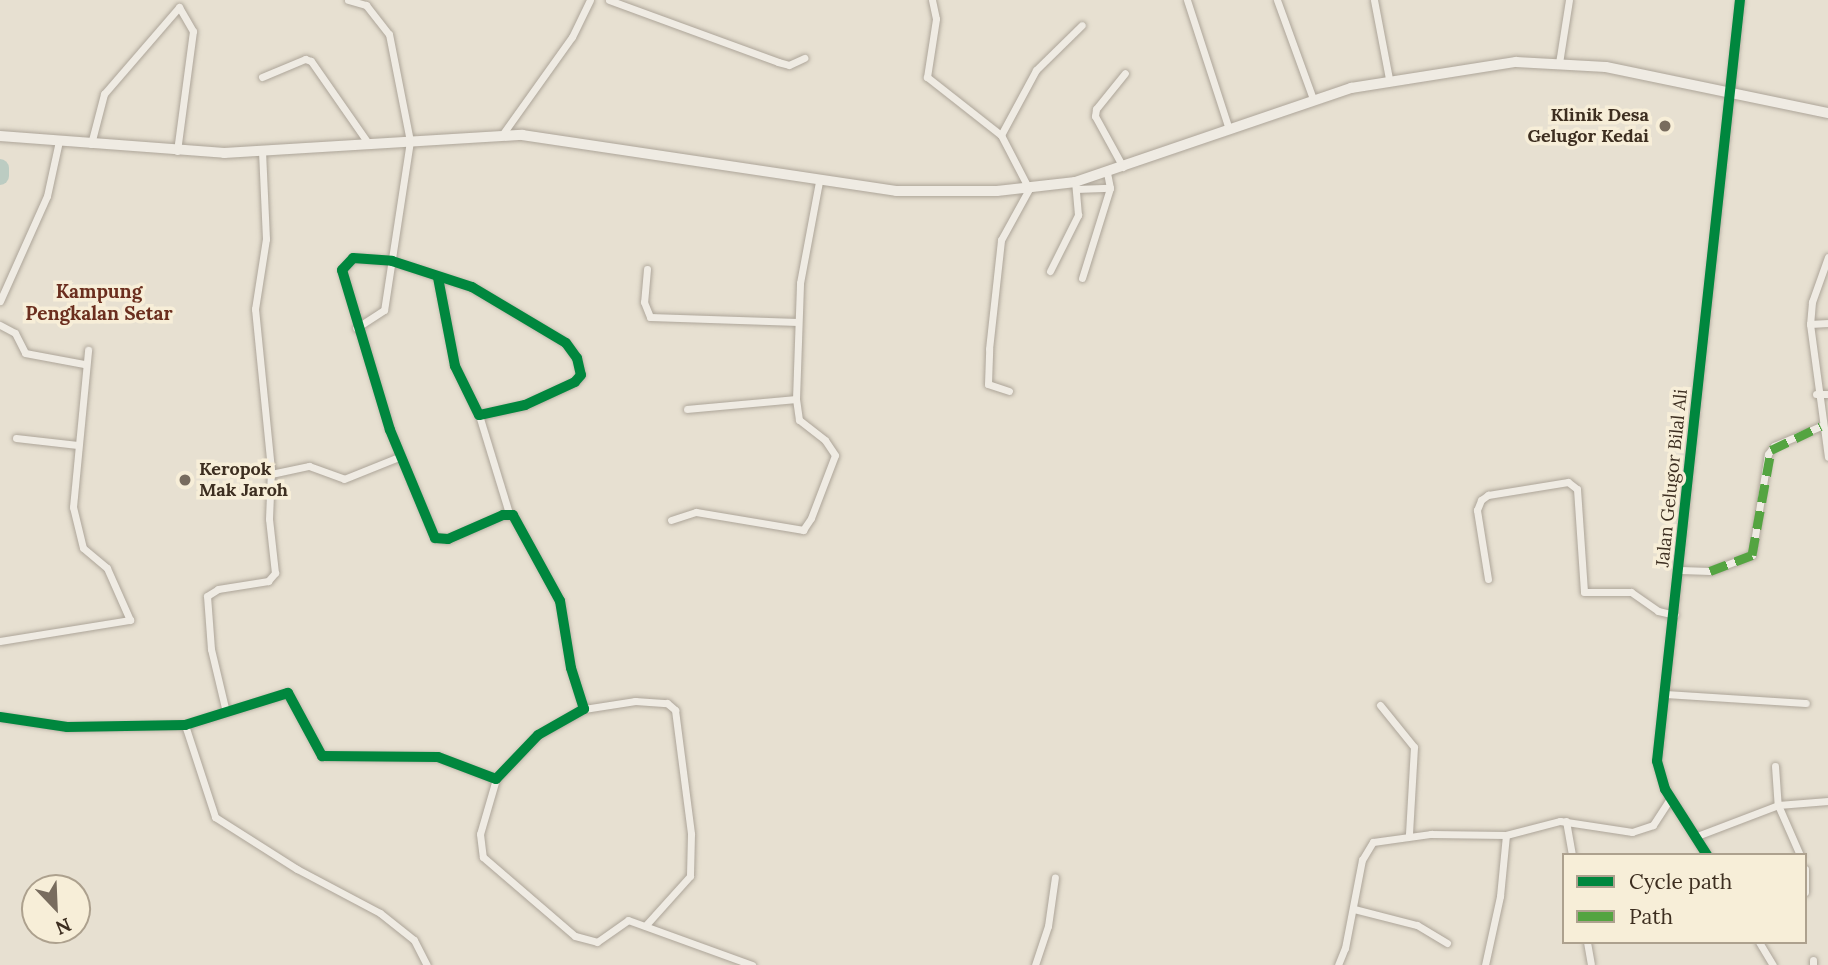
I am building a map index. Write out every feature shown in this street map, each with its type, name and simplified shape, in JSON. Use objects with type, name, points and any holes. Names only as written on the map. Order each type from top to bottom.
[{"type":"main road","points":[[0,135],[177,152],[262,150],[502,135],[533,136],[896,191],[1029,189],[1075,185],[1228,127],[1313,99],[1389,79],[1516,62],[1559,63],[1735,91],[1828,113]]},
{"type":"street","points":[[348,0],[366,5],[389,34],[410,141],[384,310],[356,328]]},
{"type":"street","points":[[502,135],[572,37],[590,0]]},
{"type":"street","points":[[609,0],[778,62],[789,65],[804,58]]},
{"type":"street","points":[[932,0],[936,19],[927,77],[1001,135],[1029,189],[1001,240],[988,363],[988,384],[1009,391]]},
{"type":"street","points":[[1187,0],[1228,127]]},
{"type":"street","points":[[1277,0],[1313,99]]},
{"type":"street","points":[[1374,0],[1389,79]]},
{"type":"street","points":[[1559,63],[1569,0]]},
{"type":"street","name":"Jalan Gelugor Bilal Ali","points":[[1706,853],[1699,835],[1670,799],[1657,761],[1683,570],[1735,91],[1740,0]]},
{"type":"street","points":[[91,145],[104,94],[179,7],[193,31],[177,152]]},
{"type":"street","points":[[1001,135],[1036,70],[1082,25]]},
{"type":"street","points":[[262,77],[305,59],[312,61],[368,142]]},
{"type":"street","points":[[1123,167],[1095,117],[1096,109],[1125,73]]},
{"type":"street","points":[[0,301],[47,196],[59,141]]},
{"type":"street","points":[[226,712],[206,601],[218,590],[274,578],[271,474],[255,309],[266,239],[262,150]]},
{"type":"street","points":[[1082,278],[1110,188],[1107,172]]},
{"type":"street","points":[[671,520],[696,512],[803,530],[807,526],[835,455],[825,440],[799,420],[796,399],[798,322],[807,226],[818,180]]},
{"type":"street","points":[[1050,271],[1078,215],[1075,185],[1110,188]]},
{"type":"street","points":[[1828,257],[1812,302],[1810,324],[1816,394],[1828,457]]},
{"type":"street","points":[[479,415],[524,405],[575,382],[581,375],[577,358],[566,343],[502,302],[472,287],[392,261],[353,258],[346,262],[343,282],[356,328],[400,457],[435,538],[448,539],[509,513]]},
{"type":"street","points":[[647,269],[644,302],[650,317],[798,322]]},
{"type":"street","points":[[438,278],[455,366],[479,415],[509,513],[560,601],[571,668],[584,709]]},
{"type":"street","points":[[1810,324],[1828,323]]},
{"type":"street","points":[[0,324],[17,334],[24,353],[84,364]]},
{"type":"street","points":[[0,641],[130,620],[107,568],[81,543],[73,507],[84,364],[88,349]]},
{"type":"street","points":[[1816,394],[1828,394]]},
{"type":"street","points":[[687,409],[796,399]]},
{"type":"street","points":[[1683,570],[1710,570],[1752,555],[1771,450],[1821,426]]},
{"type":"street","points":[[16,438],[78,446]]},
{"type":"street","points":[[271,474],[317,467],[344,479],[400,457]]},
{"type":"street","points":[[1488,579],[1477,510],[1481,500],[1488,495],[1568,482],[1577,489],[1584,592],[1631,592],[1658,611],[1675,615]]},
{"type":"street","points":[[0,717],[67,727],[185,725],[288,693],[322,757],[438,757],[496,779]]},
{"type":"street","points":[[1667,694],[1806,703]]},
{"type":"street","points":[[645,926],[690,876],[691,834],[675,710],[667,703],[635,701],[584,709],[538,735],[496,779],[479,846],[492,867],[582,940],[597,942],[623,921],[645,926],[752,965]]},
{"type":"street","points":[[1380,705],[1414,747],[1409,835]]},
{"type":"street","points":[[185,725],[215,817],[298,869],[380,913],[414,940],[427,965]]},
{"type":"street","points":[[1775,766],[1778,805],[1799,853]]},
{"type":"street","points":[[1338,965],[1354,909],[1367,847],[1409,835],[1506,835],[1566,821],[1598,830],[1645,829],[1660,818],[1670,799]]},
{"type":"street","points":[[1699,835],[1778,805],[1828,801]]},
{"type":"street","points":[[1566,821],[1572,853]]},
{"type":"street","points":[[1485,965],[1500,895],[1506,835]]},
{"type":"street","points":[[1035,965],[1048,926],[1055,877]]},
{"type":"street","points":[[1354,909],[1417,925],[1447,943]]},
{"type":"street","points":[[1587,944],[1591,964]]},
{"type":"street","points":[[1760,944],[1773,965]]},
{"type":"waterway","points":[[0,168],[0,176]]},
{"type":"marked path","points":[[1710,571],[1752,555],[1771,450],[1821,426]]},
{"type":"cycle path","points":[[1706,853],[1665,789],[1657,761],[1740,0]]},
{"type":"cycle path","points":[[0,717],[67,727],[185,725],[288,693],[322,756],[438,757],[496,779],[538,735],[584,709],[571,668],[560,601],[513,515],[503,515],[448,539],[435,538],[390,430],[342,270],[353,258],[392,261],[472,287],[566,343],[577,358],[581,375],[575,382],[525,405],[479,415],[455,366],[438,278]]},
{"type":"place","name":"Klinik Desa Gelugor Kedai","points":[[1665,126]]},
{"type":"place","name":"Keropok Mak Jaroh","points":[[185,480]]},
{"type":"district","name":"Kampung Pengkalan Setar","points":[[99,303]]}]
